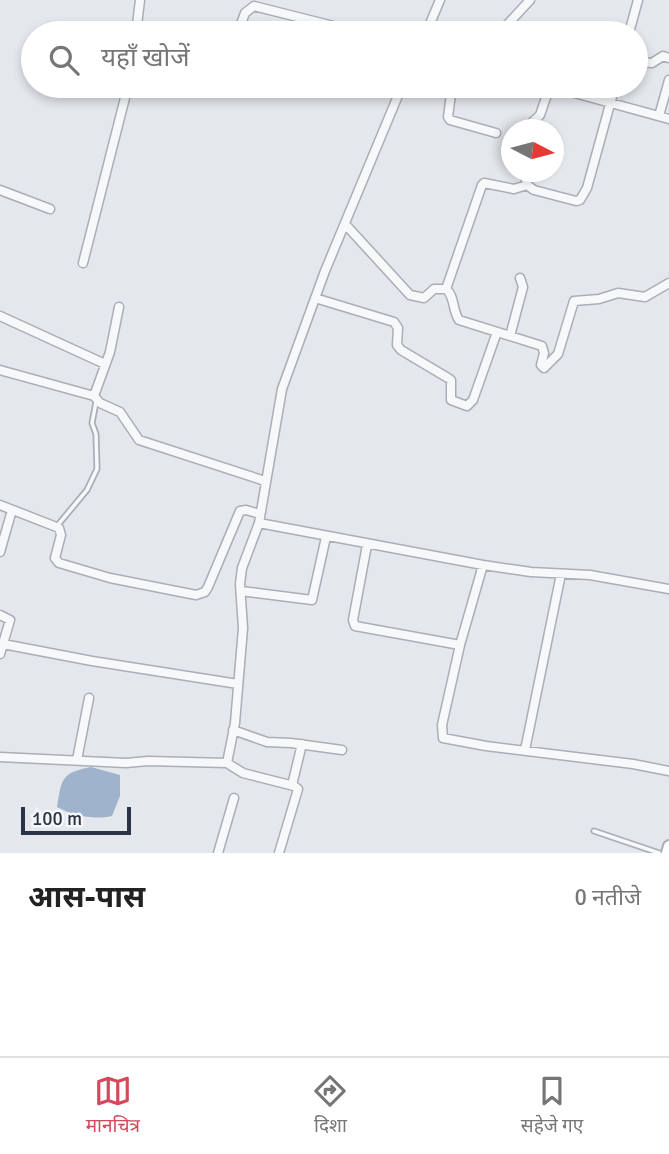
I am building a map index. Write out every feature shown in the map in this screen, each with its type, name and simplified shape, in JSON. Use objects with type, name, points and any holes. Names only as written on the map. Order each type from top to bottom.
[{"type":"street","points":[[137,21],[140,0]]},
{"type":"street","points":[[431,21],[440,0]]},
{"type":"street","points":[[511,21],[530,0]]},
{"type":"street","points":[[632,21],[638,0]]},
{"type":"street","points":[[243,21],[245,13],[254,6],[314,21]]},
{"type":"street","points":[[648,63],[663,56],[669,58]]},
{"type":"street","points":[[659,116],[669,80]]},
{"type":"street","points":[[83,264],[125,98]]},
{"type":"street","points":[[227,763],[243,628],[242,568],[259,519],[282,389],[315,298],[397,98]]},
{"type":"street","points":[[450,98],[450,120],[496,133]]},
{"type":"street","points":[[537,119],[545,98]]},
{"type":"street","points":[[596,98],[669,119]]},
{"type":"street","points":[[526,182],[534,190],[580,200],[587,188],[612,98]]},
{"type":"street","points":[[446,289],[482,185],[484,183],[514,189],[527,185]]},
{"type":"street","points":[[0,190],[50,209]]},
{"type":"street","points":[[345,224],[410,295],[424,298],[434,289],[446,289]]},
{"type":"street","points":[[510,336],[523,288],[520,278]]},
{"type":"street","points":[[446,289],[451,295],[455,315],[459,320],[542,346],[544,353],[541,365],[544,368],[558,354],[574,301],[599,299],[618,293],[645,297],[669,282]]},
{"type":"street","points":[[315,298],[394,322],[398,328],[397,345],[401,350],[451,380],[451,400],[467,406],[472,400],[497,332]]},
{"type":"street","points":[[95,398],[114,339],[119,307]]},
{"type":"street","points":[[0,316],[105,364]]},
{"type":"street","points":[[0,370],[95,398],[100,404],[120,412],[139,440],[265,481]]},
{"type":"street","points":[[0,505],[56,526],[61,535],[55,558],[59,563],[110,578],[199,595],[208,587],[240,511],[246,510],[259,519],[368,545],[483,565],[590,575],[669,589]]},
{"type":"street","points":[[0,552],[12,510]]},
{"type":"street","points":[[241,591],[312,600],[326,537]]},
{"type":"street","points":[[368,545],[353,621],[355,626],[460,645]]},
{"type":"street","points":[[483,565],[460,645],[442,725],[443,738],[669,771]]},
{"type":"street","points":[[525,750],[561,574]]},
{"type":"street","points":[[0,615],[10,620],[0,654]]},
{"type":"street","points":[[3,644],[238,684]]},
{"type":"street","points":[[77,760],[89,698]]},
{"type":"street","points":[[233,730],[267,742],[342,750]]},
{"type":"street","points":[[292,785],[302,744]]},
{"type":"street","points":[[0,757],[125,763],[227,763],[243,773],[292,785],[298,789],[298,794],[279,853]]},
{"type":"street","points":[[218,853],[234,798]]},
{"type":"street","points":[[667,853],[669,846]]},
{"type":"lane","points":[[56,526],[90,486],[97,469],[96,434],[92,423],[95,398]]},
{"type":"lane","points":[[594,831],[659,853]]},
{"type":"water","points":[[91,767],[120,775],[120,796],[112,816],[84,816],[57,807],[65,778]]}]
